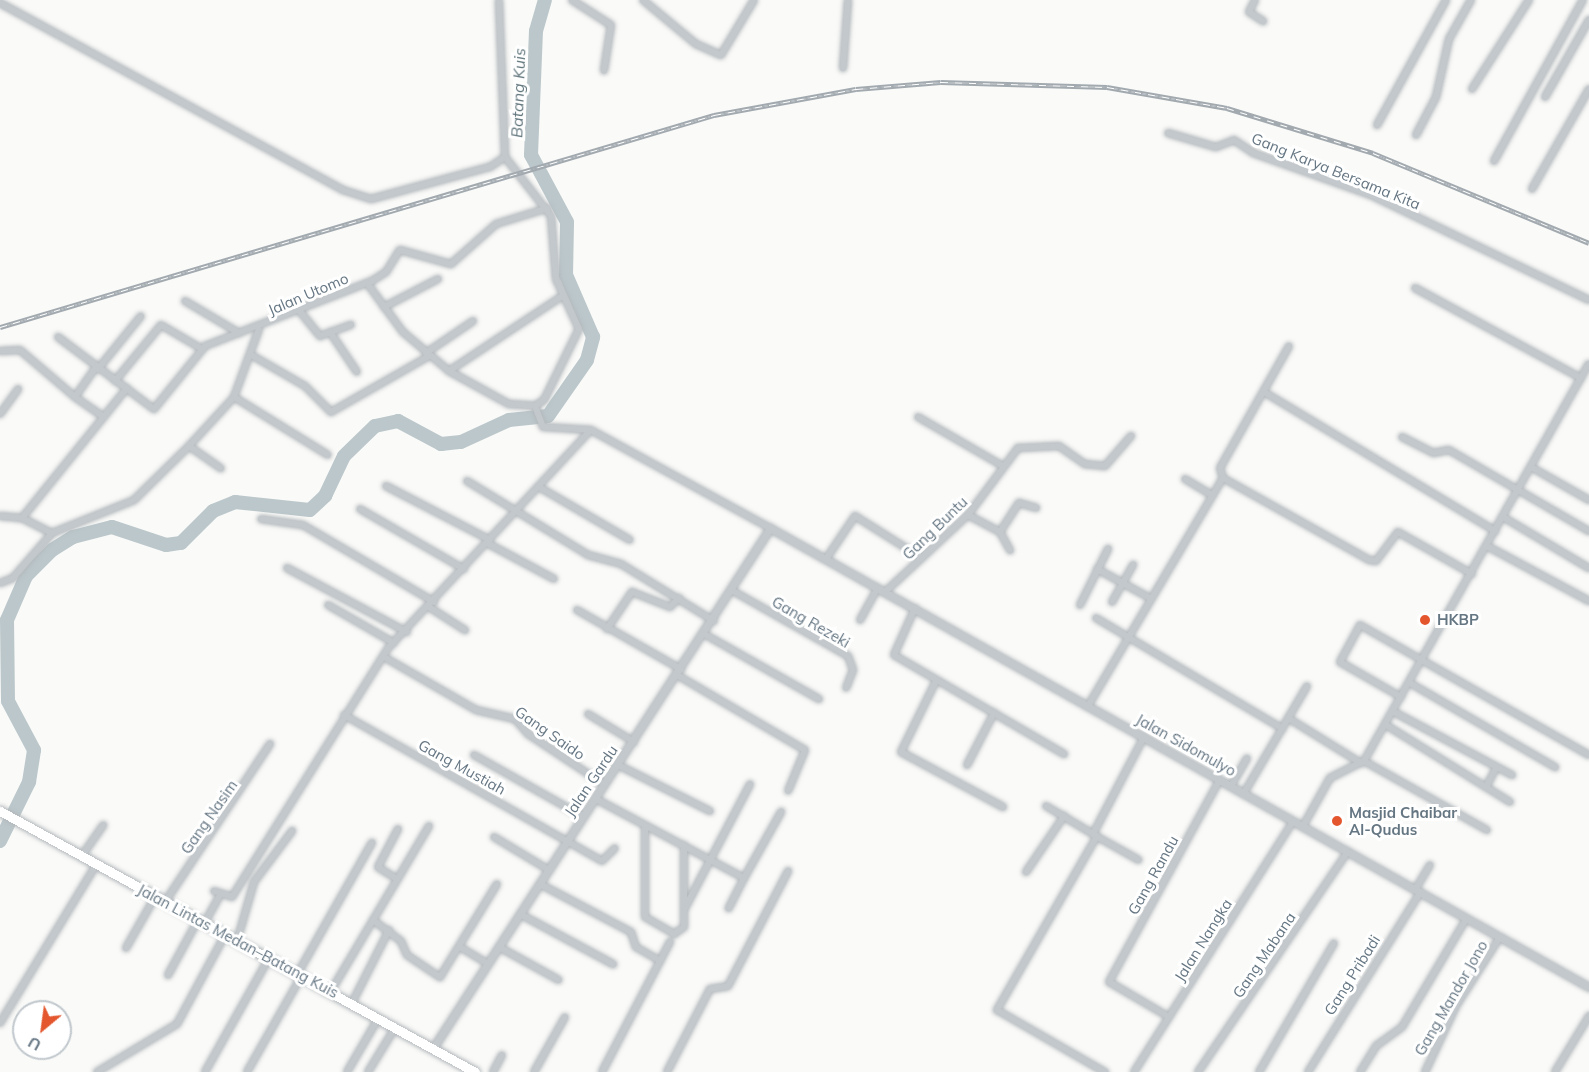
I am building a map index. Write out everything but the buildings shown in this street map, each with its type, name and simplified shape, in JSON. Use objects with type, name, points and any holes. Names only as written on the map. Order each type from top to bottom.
[{"type":"highway","name":"Jalan Lintas Medan–Batang Kuis","points":[[3,813],[475,1072]]},
{"type":"street","points":[[499,0],[505,157],[548,208],[561,297],[579,337],[551,390],[536,409],[541,426],[591,430],[770,528]]},
{"type":"street","points":[[572,0],[611,25],[603,70]]},
{"type":"street","points":[[643,0],[696,44],[721,55],[754,0]]},
{"type":"street","points":[[843,68],[848,0]]},
{"type":"street","points":[[1255,0],[1250,12],[1263,21]]},
{"type":"street","points":[[1377,125],[1446,0]]},
{"type":"street","points":[[1416,135],[1436,97],[1449,39],[1471,0]]},
{"type":"street","points":[[1472,89],[1529,0]]},
{"type":"street","points":[[1494,161],[1583,0]]},
{"type":"street","points":[[0,3],[361,197],[390,196],[490,167],[505,157]]},
{"type":"street","points":[[1545,97],[1589,20]]},
{"type":"street","points":[[1532,189],[1589,89]]},
{"type":"street","name":"Gang Karya Bersama Kita","points":[[1168,133],[1216,147],[1234,140],[1253,153],[1371,195],[1589,300]]},
{"type":"street","points":[[367,283],[386,272],[400,250],[451,264],[496,224],[548,208]]},
{"type":"street","points":[[384,307],[438,279]]},
{"type":"street","name":"Jalan Utomo","points":[[52,533],[128,504],[189,446],[234,397],[253,356],[259,329],[298,309],[367,283],[384,307],[427,355],[448,371],[509,404],[536,409]]},
{"type":"street","points":[[1415,288],[1581,378]]},
{"type":"street","points":[[448,371],[561,297]]},
{"type":"street","points":[[185,301],[239,333]]},
{"type":"street","points":[[298,309],[318,336],[351,325]]},
{"type":"street","points":[[75,397],[141,316]]},
{"type":"street","points":[[253,356],[305,386],[331,412],[427,355],[473,321]]},
{"type":"street","points":[[115,381],[161,325],[202,349]]},
{"type":"street","points":[[58,337],[97,368],[155,408],[202,349],[239,333],[259,329]]},
{"type":"street","points":[[330,332],[357,372]]},
{"type":"street","points":[[1289,346],[1220,468],[1223,478],[1369,560],[1376,561],[1398,532],[1472,574]]},
{"type":"street","points":[[0,351],[20,350],[75,397],[104,417]]},
{"type":"street","points":[[1303,826],[1330,778],[1363,762],[1386,725],[1589,364]]},
{"type":"street","points":[[22,518],[127,388]]},
{"type":"street","points":[[0,414],[18,389]]},
{"type":"street","points":[[1264,392],[1495,531]]},
{"type":"street","points":[[234,397],[328,454]]},
{"type":"street","points":[[918,417],[1004,466]]},
{"type":"street","points":[[168,975],[217,893],[232,897],[344,715],[394,643],[432,605],[514,512],[591,430]]},
{"type":"street","name":"Gang Buntu","points":[[885,592],[968,515],[1018,448],[1039,452],[1059,446],[1085,464],[1105,466],[1131,436]]},
{"type":"street","points":[[1402,437],[1433,453],[1449,450],[1589,531]]},
{"type":"street","points":[[189,446],[221,468]]},
{"type":"street","points":[[1531,467],[1589,500]]},
{"type":"street","points":[[1088,706],[1130,638],[1150,598],[1210,494],[1223,478]]},
{"type":"street","points":[[1185,479],[1210,494]]},
{"type":"street","points":[[467,482],[514,512],[679,598],[714,621]]},
{"type":"street","points":[[386,486],[554,579]]},
{"type":"street","points":[[539,487],[630,540]]},
{"type":"street","points":[[1000,532],[1019,503],[1036,508]]},
{"type":"street","points":[[360,509],[464,569]]},
{"type":"street","points":[[968,515],[1000,532],[1010,550]]},
{"type":"street","points":[[0,516],[22,518],[52,533],[13,578],[0,584]]},
{"type":"street","points":[[826,559],[852,516],[876,526],[922,558]]},
{"type":"street","points":[[1503,517],[1589,568]]},
{"type":"street","points":[[261,519],[303,525],[432,605],[465,630]]},
{"type":"street","name":"Jalan Sidomulyo","points":[[770,528],[1589,987]]},
{"type":"street","name":"Jalan Gardu","points":[[433,1048],[706,634],[770,528]]},
{"type":"street","points":[[1487,546],[1589,601]]},
{"type":"street","points":[[1080,605],[1108,549]]},
{"type":"street","points":[[1112,602],[1133,565]]},
{"type":"street","points":[[287,568],[406,632]]},
{"type":"street","points":[[1097,569],[1150,598]]},
{"type":"street","points":[[860,620],[878,588]]},
{"type":"street","name":"Gang Rezeki","points":[[733,591],[848,657],[853,670],[846,688]]},
{"type":"street","points":[[607,629],[632,592],[669,607],[679,598]]},
{"type":"street","points":[[328,605],[394,643]]},
{"type":"street","points":[[915,608],[892,653],[936,681],[1064,754]]},
{"type":"street","points":[[577,610],[805,750],[788,791]]},
{"type":"street","points":[[1096,618],[1282,729]]},
{"type":"street","points":[[1401,697],[1340,662],[1360,625],[1589,755]]},
{"type":"street","points":[[706,634],[819,699]]},
{"type":"street","name":"Gang Saido","points":[[384,657],[476,710],[515,719],[528,734],[605,785]]},
{"type":"street","points":[[936,681],[901,752],[1003,807]]},
{"type":"street","points":[[1410,684],[1555,767]]},
{"type":"street","points":[[1244,793],[1308,686]]},
{"type":"street","points":[[1394,711],[1512,775]]},
{"type":"street","points":[[967,765],[994,713]]},
{"type":"street","points":[[588,714],[634,742]]},
{"type":"street","name":"Gang Mustiah","points":[[344,715],[605,862],[615,848]]},
{"type":"street","points":[[1288,718],[1487,830]]},
{"type":"street","points":[[1386,725],[1510,802]]},
{"type":"street","points":[[1105,1072],[997,1010],[1095,835],[1144,737]]},
{"type":"street","name":"Gang Nasim","points":[[165,902],[222,823],[270,744]]},
{"type":"street","points":[[474,755],[584,817]]},
{"type":"street","points":[[1231,786],[1247,758]]},
{"type":"street","points":[[618,765],[710,811]]},
{"type":"street","points":[[1486,787],[1496,768]]},
{"type":"street","name":"Gang Randu","points":[[1169,1017],[1109,982],[1220,779]]},
{"type":"street","points":[[645,826],[645,917],[679,933],[685,909],[750,784]]},
{"type":"street","points":[[596,799],[744,878]]},
{"type":"street","points":[[1046,806],[1139,860]]},
{"type":"street","points":[[729,908],[781,812]]},
{"type":"street","points":[[1026,872],[1064,816]]},
{"type":"street","name":"Jalan Nangka","points":[[1134,1072],[1293,821]]},
{"type":"street","points":[[81,857],[103,825]]},
{"type":"street","points":[[331,991],[429,826]]},
{"type":"street","points":[[397,879],[378,867],[398,829]]},
{"type":"street","points":[[237,941],[254,882],[292,831]]},
{"type":"street","points":[[494,837],[549,870]]},
{"type":"street","points":[[247,1072],[372,843]]},
{"type":"street","points":[[684,845],[685,909]]},
{"type":"street","name":"Gang Mabana","points":[[1198,1072],[1348,851]]},
{"type":"street","points":[[0,1023],[96,865]]},
{"type":"street","name":"Gang Pribadi","points":[[1308,1072],[1383,944],[1418,891],[1430,865]]},
{"type":"street","points":[[667,1072],[710,989],[728,986],[788,871]]},
{"type":"street","points":[[373,920],[389,930],[407,955],[439,977],[460,947],[497,884]]},
{"type":"street","points":[[540,884],[631,932],[636,948],[660,961]]},
{"type":"street","points":[[126,948],[155,897]]},
{"type":"street","points":[[520,914],[613,964]]},
{"type":"street","points":[[1360,1072],[1376,1046],[1402,1027],[1466,919]]},
{"type":"street","points":[[352,1003],[389,930]]},
{"type":"street","points":[[97,1072],[177,1024],[225,935]]},
{"type":"street","name":"Gang Mandor Jono","points":[[1425,1072],[1456,1006],[1500,937]]},
{"type":"street","points":[[602,1072],[670,942]]},
{"type":"street","points":[[1259,1072],[1334,943]]},
{"type":"street","points":[[460,947],[488,964]]},
{"type":"street","points":[[499,947],[559,980]]},
{"type":"street","points":[[205,1072],[269,958]]},
{"type":"street","points":[[1555,1072],[1589,1016]]},
{"type":"street","points":[[534,1072],[565,1017]]},
{"type":"street","points":[[347,1072],[378,1018]]},
{"type":"street","points":[[368,1072],[394,1028]]},
{"type":"street","points":[[493,1072],[502,1055]]},
{"type":"waterway","name":"Batang Kuis","points":[[0,841],[29,782],[34,750],[8,701],[7,620],[26,576],[52,550],[73,537],[112,527],[166,545],[181,543],[213,511],[235,502],[310,510],[325,496],[344,456],[375,426],[398,421],[441,444],[461,442],[509,420],[548,416],[587,360],[593,337],[566,275],[567,222],[531,155],[536,31],[545,0]]},
{"type":"railway","points":[[0,327],[714,115],[856,89],[941,82],[1107,87],[1227,108],[1373,153],[1589,243]]},
{"type":"place","name":"HKBP","points":[[1425,620]]},
{"type":"place","name":"Masjid Chaibar Al-Qudus","points":[[1337,821]]}]
